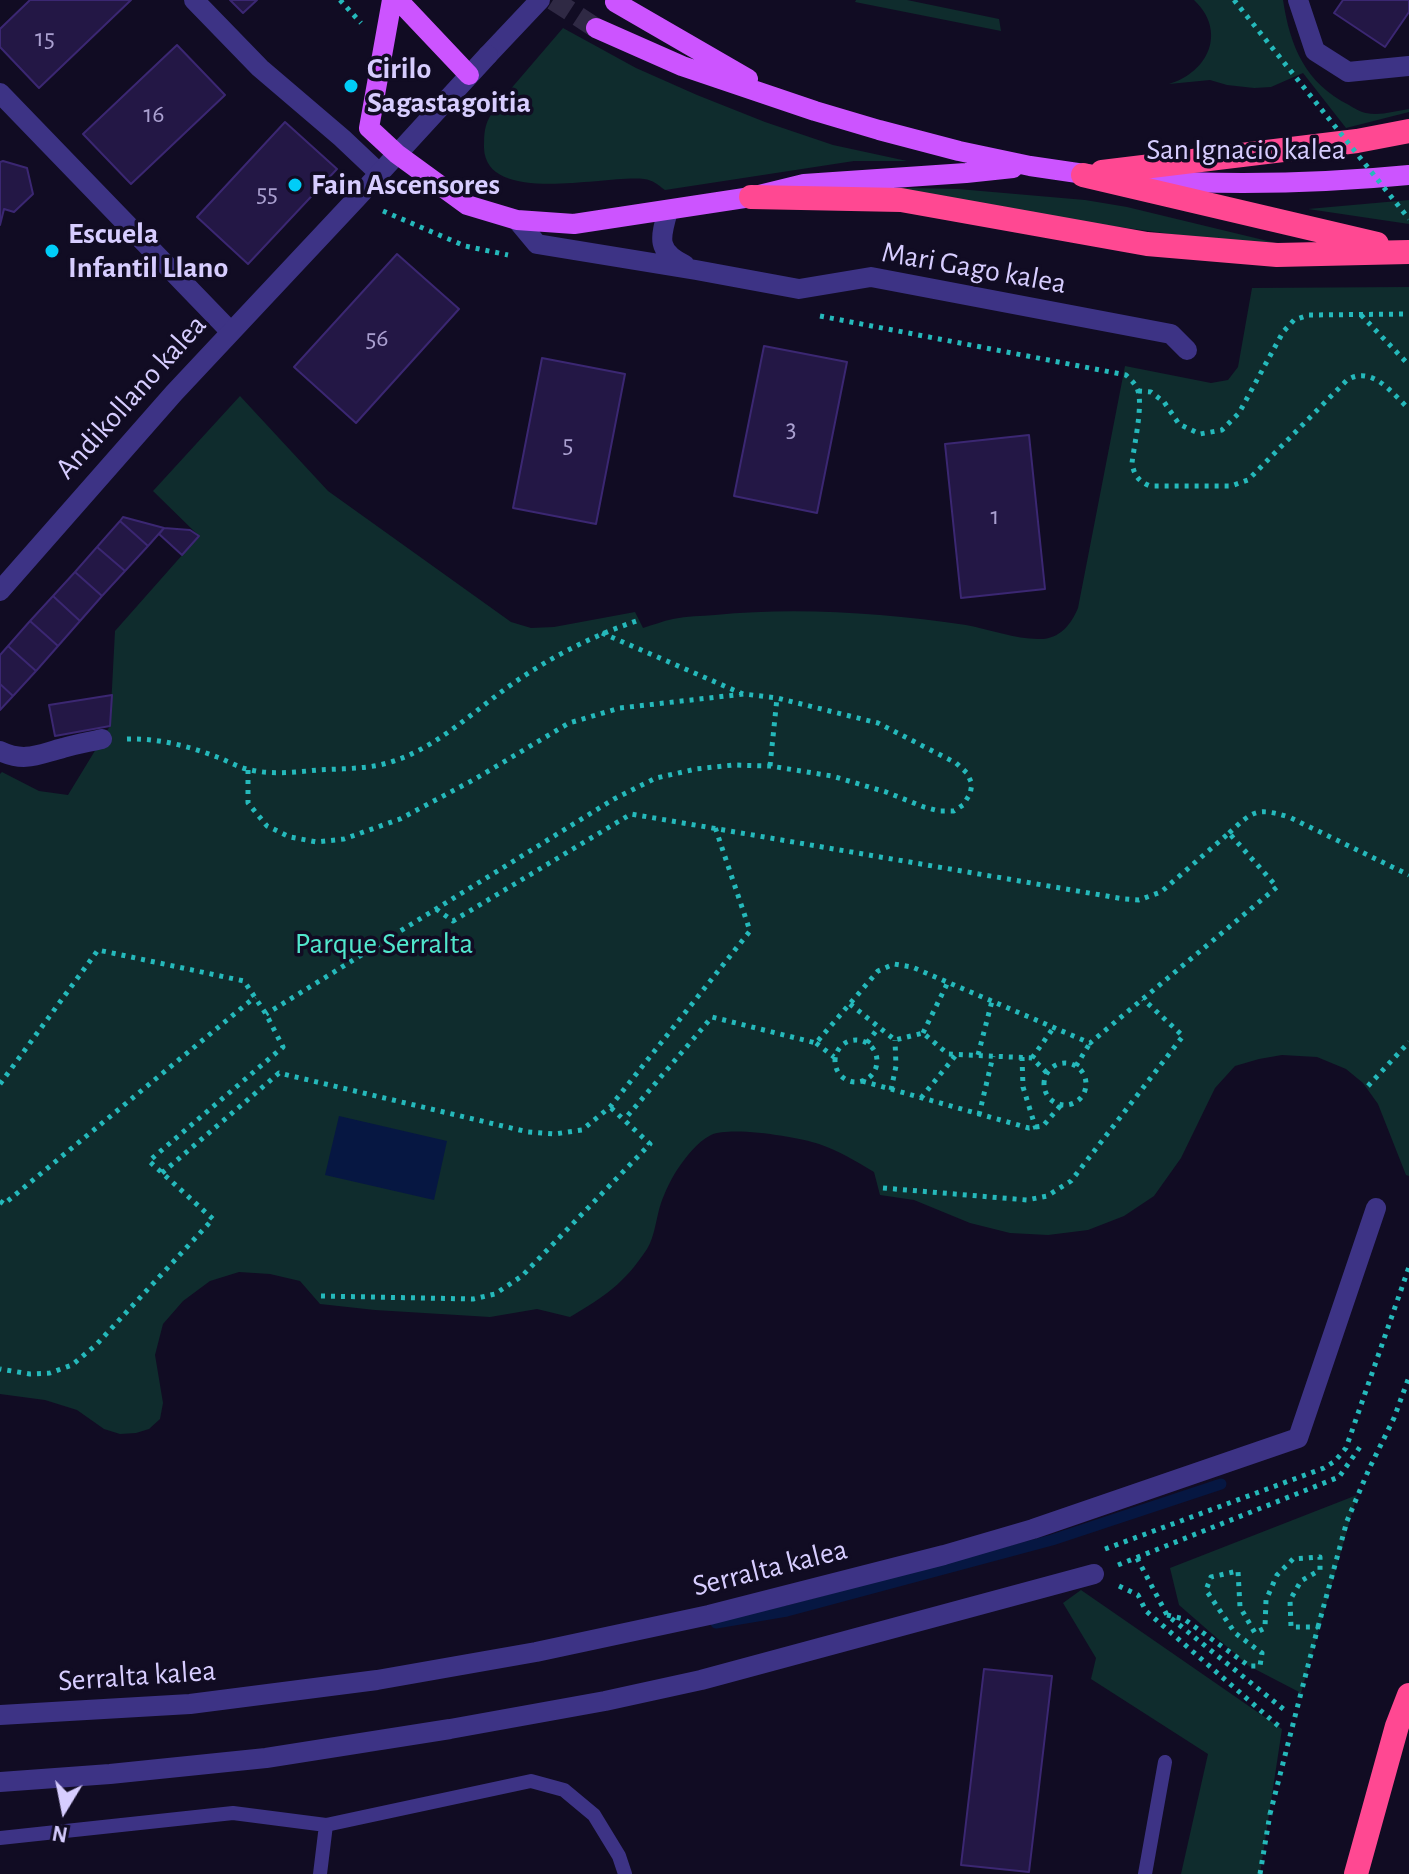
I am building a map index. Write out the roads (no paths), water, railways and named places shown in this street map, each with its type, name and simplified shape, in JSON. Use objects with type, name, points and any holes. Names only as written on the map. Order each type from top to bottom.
[{"type":"highway","points":[[1083,175],[1357,141],[1409,131]]},
{"type":"highway","points":[[1083,175],[1409,252]]},
{"type":"highway","points":[[751,197],[901,200],[1147,244],[1263,254],[1409,252]]},
{"type":"highway","points":[[1356,1874],[1409,1675]]},
{"type":"highway","points":[[1397,1726],[1409,1695]]},
{"type":"main road","points":[[395,0],[469,75]]},
{"type":"main road","points":[[395,0],[369,128],[397,154],[467,205],[517,220],[574,224],[751,197],[804,184],[1030,166]]},
{"type":"main road","points":[[615,2],[786,101]]},
{"type":"main road","points":[[596,28],[682,66],[786,101],[879,130],[1030,166]]},
{"type":"main road","name":"San Ignacio kalea","points":[[1030,166],[1083,175],[1170,182],[1257,184],[1409,175]]},
{"type":"street","points":[[194,0],[260,68],[379,173]]},
{"type":"street","name":"Andikollano kalea","points":[[0,591],[230,331],[540,0]]},
{"type":"street","points":[[1298,0],[1315,51],[1348,72],[1409,66]]},
{"type":"street","points":[[0,93],[230,331]]},
{"type":"street","name":"Mari Gago kalea","points":[[668,211],[661,235],[663,247],[672,258],[696,270]]},
{"type":"street","name":"Mari Gago kalea","points":[[517,220],[537,244],[799,289],[871,277],[1171,334],[1187,350]]},
{"type":"street","points":[[0,751],[17,758],[35,757],[102,739]]},
{"type":"street","name":"Serralta kalea","points":[[0,1715],[190,1704],[377,1680],[550,1649],[709,1615],[974,1546],[1033,1529],[1298,1438],[1376,1208]]},
{"type":"street","points":[[0,1782],[266,1758],[605,1701],[701,1680],[1094,1574]]},
{"type":"lane","points":[[1145,1874],[1165,1762]]},
{"type":"lane","points":[[0,1838],[233,1813],[326,1825],[531,1781],[564,1790],[594,1815],[619,1856],[625,1874]]},
{"type":"lane","points":[[320,1874],[326,1825]]},
{"type":"water","points":[[339,1116],[447,1141],[434,1200],[325,1175]]},
{"type":"waterway","points":[[716,1623],[787,1611],[1052,1540],[1221,1484]]},
{"type":"tunnel","points":[[553,0],[596,28]]},
{"type":"place","name":"Cirilo Sagastagoitia","points":[[351,86]]},
{"type":"place","name":"Fain Ascensores","points":[[295,185]]},
{"type":"place","name":"Escuela Infantil Llano","points":[[52,251]]},
{"type":"park label","name":"Parque Serralta","points":[[384,944]]}]
